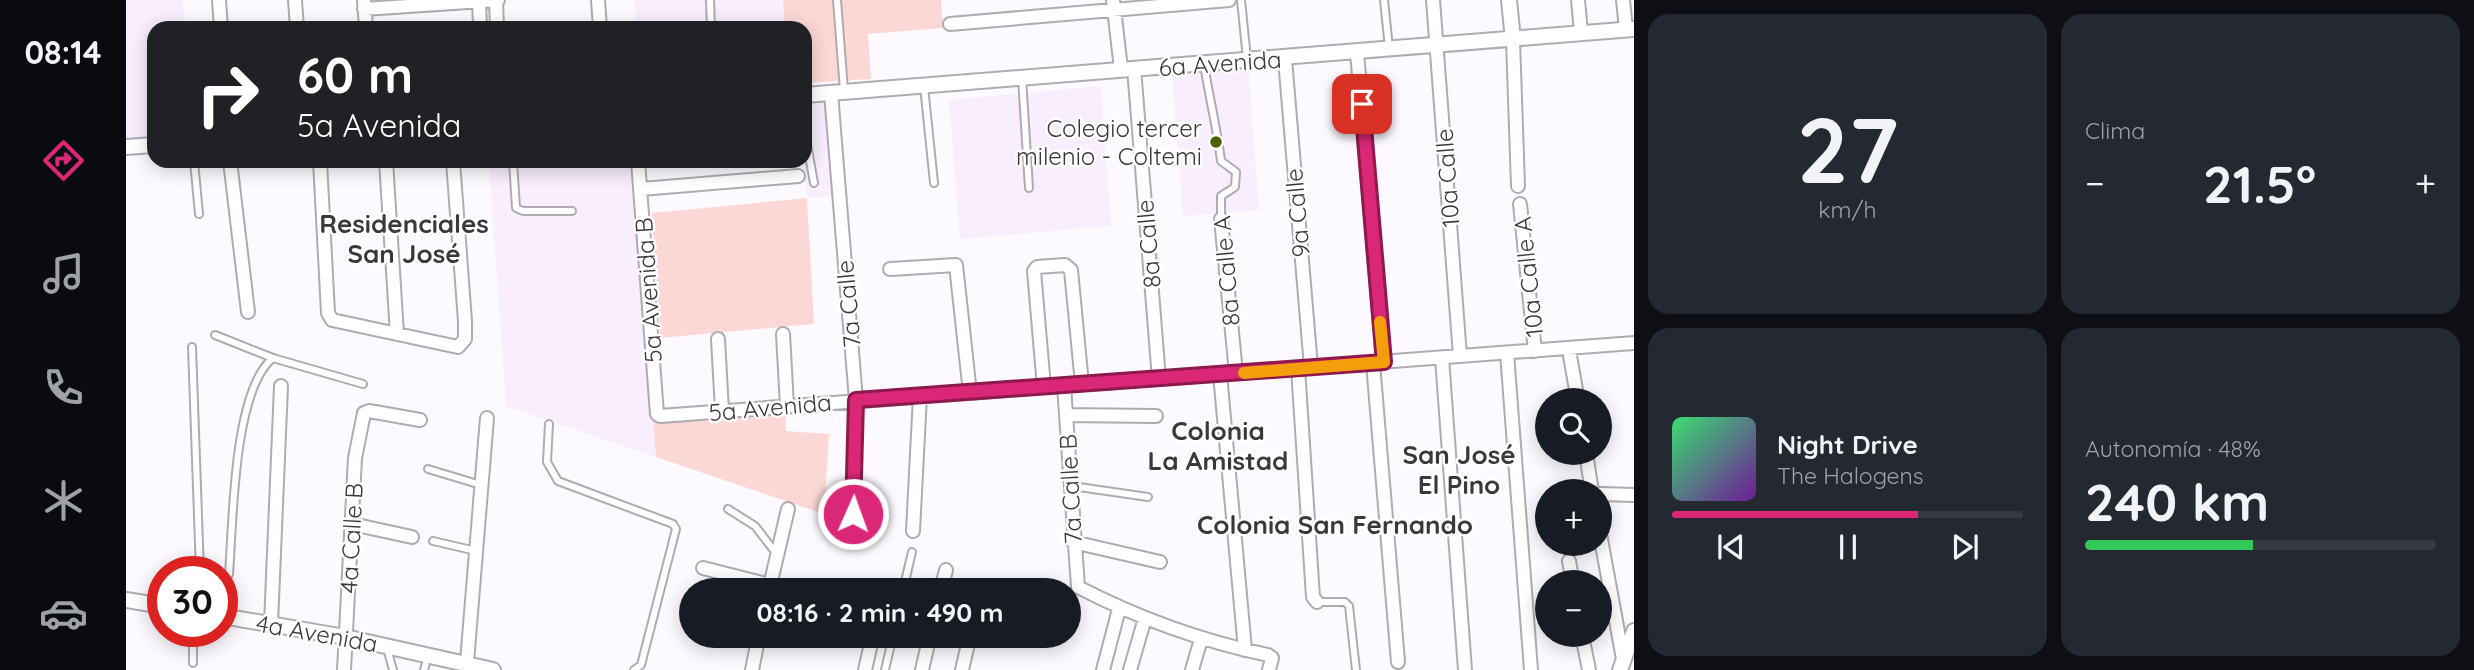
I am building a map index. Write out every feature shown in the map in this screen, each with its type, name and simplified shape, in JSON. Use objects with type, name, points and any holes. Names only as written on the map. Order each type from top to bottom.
[{"type":"street","points":[[219,0],[220,21]]},
{"type":"street","points":[[295,0],[296,21]]},
{"type":"street","points":[[364,4],[497,0],[498,21]]},
{"type":"street","points":[[598,0],[600,21]]},
{"type":"street","points":[[950,24],[1113,5],[1229,0]]},
{"type":"street","name":"10a Calle","points":[[1433,0],[1460,356]]},
{"type":"street","points":[[1509,0],[1518,186]]},
{"type":"street","points":[[1578,0],[1581,32]]},
{"type":"street","points":[[1623,0],[1630,29]]},
{"type":"street","points":[[479,1],[480,21]]},
{"type":"street","name":"8a Calle","points":[[1113,5],[1127,68],[1160,379]]},
{"type":"street","name":"6a Avenida","points":[[812,95],[1127,68],[1285,59],[1630,29]]},
{"type":"street","points":[[1357,52],[1398,662]]},
{"type":"street","name":"9a Calle","points":[[1285,59],[1305,368],[1314,597],[1317,602]]},
{"type":"street","name":"7a Calle","points":[[838,93],[856,400],[853,514]]},
{"type":"street","points":[[126,146],[147,145]]},
{"type":"street","points":[[231,168],[248,312]]},
{"type":"street","points":[[320,168],[328,313],[332,320],[452,346],[462,345],[465,339],[453,168]]},
{"type":"street","points":[[386,168],[397,334]]},
{"type":"street","name":"5a Avenida B","points":[[639,168],[657,414],[660,416]]},
{"type":"street","points":[[641,189],[798,176]]},
{"type":"street","name":"10a Calle A","points":[[1520,204],[1535,351]]},
{"type":"street","name":"8a Calle A","points":[[1221,219],[1237,373]]},
{"type":"street","points":[[890,269],[956,265],[970,393]]},
{"type":"street","points":[[1044,387],[1034,271],[1037,267],[1065,265],[1071,270],[1082,384]]},
{"type":"street","points":[[783,334],[787,406]]},
{"type":"street","points":[[718,339],[722,411]]},
{"type":"street","name":"5a Avenida","points":[[660,416],[1634,343]]},
{"type":"street","points":[[1507,353],[1531,670]]},
{"type":"street","name":"10a Calle A","points":[[1570,356],[1575,388]]},
{"type":"street","points":[[1442,358],[1465,670]]},
{"type":"street","points":[[1220,374],[1245,650]]},
{"type":"street","points":[[271,624],[281,386]]},
{"type":"street","name":"7a Calle B","points":[[1064,386],[1078,587],[1119,609]]},
{"type":"street","points":[[913,531],[920,397]]},
{"type":"street","name":"4a Calle B","points":[[344,670],[355,458],[364,414],[369,411],[420,420]]},
{"type":"street","points":[[1066,415],[1156,416]]},
{"type":"street","points":[[467,662],[487,418]]},
{"type":"street","points":[[1612,494],[1634,495]]},
{"type":"street","points":[[772,578],[788,509]]},
{"type":"street","points":[[352,524],[412,537]]},
{"type":"street","points":[[1073,542],[1160,562]]},
{"type":"street","points":[[1604,556],[1622,665]]},
{"type":"street","points":[[1569,561],[1571,570]]},
{"type":"street","points":[[703,568],[736,578]]},
{"type":"street","points":[[944,578],[946,570]]},
{"type":"street","points":[[126,600],[147,603]]},
{"type":"street","points":[[1103,670],[1119,609],[1201,639],[1268,655],[1272,658],[1269,670]]},
{"type":"street","points":[[1130,670],[1144,618]]},
{"type":"street","name":"4a Avenida","points":[[238,619],[386,645],[493,670]]},
{"type":"street","points":[[1622,665],[1634,631]]},
{"type":"street","points":[[1192,670],[1201,639]]},
{"type":"street","points":[[1584,647],[1589,670]]},
{"type":"street","points":[[751,670],[756,648]]},
{"type":"street","points":[[865,670],[866,648]]},
{"type":"street","points":[[922,670],[927,648]]},
{"type":"street","points":[[962,670],[967,648]]},
{"type":"lane","points":[[710,0],[711,21]]},
{"type":"lane","points":[[837,0],[838,93]]},
{"type":"lane","points":[[1241,0],[1247,61]]},
{"type":"lane","points":[[1384,0],[1389,48]]},
{"type":"lane","name":"8a Calle A","points":[[1205,64],[1222,161],[1236,172],[1235,187],[1221,196],[1221,219]]},
{"type":"lane","points":[[1022,78],[1029,188]]},
{"type":"lane","points":[[924,86],[934,183]]},
{"type":"lane","points":[[195,168],[199,214]]},
{"type":"lane","points":[[513,168],[516,208],[523,211],[572,211]]},
{"type":"lane","points":[[811,168],[814,183]]},
{"type":"lane","points":[[215,335],[273,358],[363,384]]},
{"type":"lane","points":[[192,347],[199,556]]},
{"type":"lane","points":[[231,556],[246,405],[264,366],[273,358]]},
{"type":"lane","points":[[549,424],[547,462],[558,481],[673,524],[676,529],[641,665],[634,670]]},
{"type":"lane","points":[[428,468],[481,485]]},
{"type":"lane","points":[[1070,485],[1148,496]]},
{"type":"lane","points":[[728,509],[755,526],[777,554]]},
{"type":"lane","points":[[433,541],[476,551]]},
{"type":"lane","points":[[906,578],[912,552]]},
{"type":"lane","points":[[1317,602],[1345,602],[1349,606],[1356,670]]},
{"type":"lane","points":[[386,645],[393,670]]},
{"type":"lane","points":[[193,647],[193,663]]},
{"type":"lane","points":[[885,670],[890,648]]},
{"type":"lane","points":[[424,670],[428,654]]},
{"type":"shaded area","points":[[126,0],[183,0],[184,21],[147,21],[147,138],[126,139]]},
{"type":"shaded area","points":[[635,0],[783,0],[784,21],[636,21]]},
{"type":"shaded area","points":[[783,0],[941,0],[943,28],[868,34],[871,79],[812,83],[812,21],[784,21]]},
{"type":"shaded area","name":"Colegio tercer milenio - Coltemi","points":[[1248,67],[1259,210],[1183,216],[1172,73]]},
{"type":"shaded area","points":[[1101,86],[1111,226],[960,239],[949,100]]},
{"type":"shaded area","points":[[826,102],[835,196],[807,198],[804,168],[812,168],[812,103]]},
{"type":"shaded area","points":[[489,168],[633,168],[656,457],[506,406]]},
{"type":"shaded area","points":[[807,198],[814,324],[660,338],[652,213]]},
{"type":"shaded area","points":[[785,412],[786,431],[829,434],[824,514],[656,457],[653,420]]},
{"type":"slow traffic","points":[[1244,373],[1384,362],[1380,322]]},
{"type":"place","name":"Colegio tercer milenio - Coltemi","points":[[1216,142]]},
{"type":"district","name":"Residenciales San José","points":[[404,238]]},
{"type":"district","name":"Colonia La Amistad","points":[[1218,445]]},
{"type":"district","name":"San José El Pino","points":[[1459,469]]},
{"type":"district","name":"Colonia San Fernando","points":[[1335,524]]},
{"type":"route","points":[[853,514],[856,400],[1384,362],[1362,104]]}]
